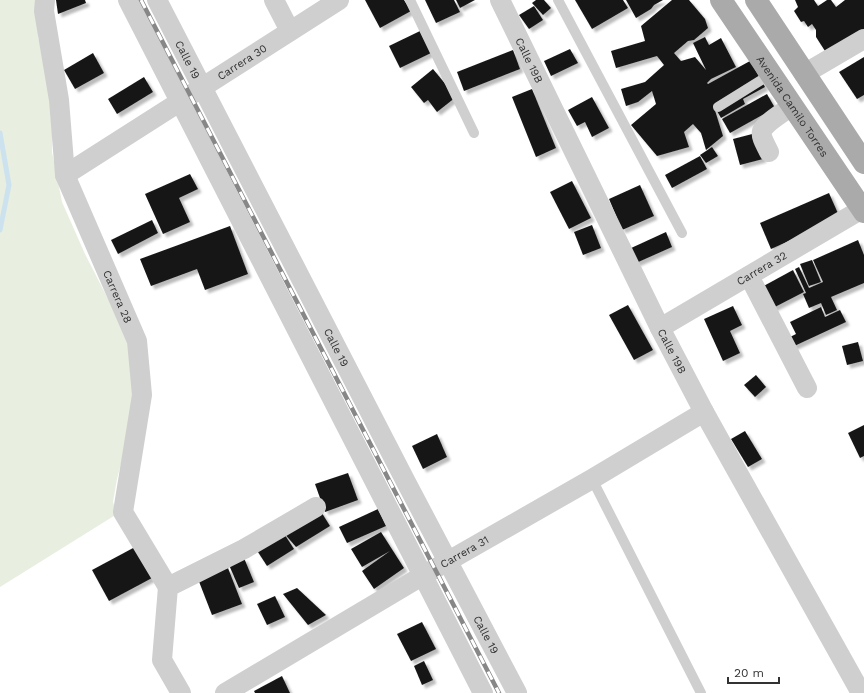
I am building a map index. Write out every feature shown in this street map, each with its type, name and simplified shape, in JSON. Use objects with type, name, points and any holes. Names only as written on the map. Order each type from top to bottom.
[{"type":"main road","name":"Avenida Camilo Torres","points":[[721,0],[863,210]]},
{"type":"main road","points":[[756,0],[864,163]]},
{"type":"street","name":"Carrera 28","points":[[45,0],[44,11],[59,100],[65,175],[137,341],[142,395],[123,512],[168,587]]},
{"type":"street","points":[[128,0],[483,693]]},
{"type":"street","name":"Calle 19","points":[[157,0],[517,693]]},
{"type":"street","points":[[274,0],[290,31]]},
{"type":"street","name":"Carrera 30","points":[[65,175],[339,0]]},
{"type":"street","name":"Calle 19B","points":[[500,0],[660,328],[704,412],[861,693]]},
{"type":"street","points":[[804,74],[864,39]]},
{"type":"street","points":[[769,152],[762,136],[762,131],[792,106]]},
{"type":"street","name":"Carrera 32","points":[[660,328],[863,210]]},
{"type":"street","points":[[749,276],[807,388]]},
{"type":"street","name":"Carrera 31","points":[[225,693],[422,576],[592,479],[704,412]]},
{"type":"street","points":[[180,693],[162,660],[168,587],[244,549],[316,507]]},
{"type":"lane","points":[[410,0],[474,133]]},
{"type":"lane","points":[[558,0],[682,233]]},
{"type":"lane","points":[[718,107],[771,74]]},
{"type":"lane","points":[[592,479],[702,693]]},
{"type":"shaded area","points":[[0,0],[39,0],[38,37],[52,90],[52,152],[62,202],[85,254],[128,338],[136,388],[130,429],[117,479],[113,502],[117,514],[0,587]]},
{"type":"building","points":[[56,0],[85,0],[86,3],[58,14]]},
{"type":"building","points":[[365,0],[404,0],[411,11],[380,28]]},
{"type":"building","points":[[425,0],[454,0],[460,12],[436,23]]},
{"type":"building","points":[[456,0],[475,0],[460,8]]},
{"type":"building","points":[[536,0],[544,0],[551,8],[543,15],[532,3]]},
{"type":"building","points":[[575,0],[623,0],[628,8],[592,29]]},
{"type":"building","points":[[626,0],[663,0],[636,18]]},
{"type":"building","points":[[672,0],[689,0],[705,19],[708,28],[694,40],[688,41],[674,53],[681,61],[695,57],[706,70],[693,43],[705,37],[709,45],[721,38],[736,67],[711,79],[707,83],[708,84],[750,61],[765,87],[743,99],[745,104],[721,118],[713,104],[723,136],[706,150],[701,133],[693,124],[684,132],[689,147],[657,156],[631,125],[656,104],[652,91],[638,102],[626,106],[621,89],[645,82],[664,65],[657,56],[616,68],[611,51],[645,41],[641,26]]},
{"type":"building","points":[[795,0],[814,0],[818,6],[827,0],[831,0],[836,7],[845,0],[864,0],[864,33],[825,51],[816,37],[816,30],[812,24],[808,27],[804,21],[801,22],[794,11],[798,7]]},
{"type":"building","points":[[534,6],[543,20],[529,29],[519,15]]},
{"type":"building","points":[[420,31],[431,53],[400,68],[389,46]]},
{"type":"building","points":[[570,49],[578,63],[551,76],[544,61]]},
{"type":"building","points":[[513,50],[520,69],[464,91],[457,72]]},
{"type":"building","points":[[93,53],[104,73],[75,89],[64,70]]},
{"type":"building","points":[[864,57],[864,95],[857,99],[839,72]]},
{"type":"building","points":[[433,69],[456,97],[437,112],[428,100],[424,103],[411,87]]},
{"type":"building","points":[[144,77],[153,92],[117,114],[108,99]]},
{"type":"building","points":[[532,89],[556,148],[536,157],[512,97]]},
{"type":"building","points":[[767,94],[775,108],[730,133],[722,119]]},
{"type":"building","points":[[592,97],[609,128],[592,137],[585,122],[577,126],[568,110]]},
{"type":"building","points":[[756,133],[763,159],[740,165],[733,139]]},
{"type":"building","points":[[712,147],[718,156],[706,163],[700,155]]},
{"type":"building","points":[[700,156],[707,169],[672,188],[665,175]]},
{"type":"building","points":[[190,174],[198,189],[179,198],[190,222],[163,234],[145,194]]},
{"type":"building","points":[[572,181],[591,218],[569,229],[550,192]]},
{"type":"building","points":[[640,185],[654,216],[622,230],[609,199]]},
{"type":"building","points":[[829,193],[840,218],[771,249],[760,223]]},
{"type":"building","points":[[152,220],[158,233],[118,254],[111,240]]},
{"type":"building","points":[[592,225],[601,248],[583,255],[574,232]]},
{"type":"building","points":[[230,226],[248,274],[205,290],[197,269],[151,286],[140,259]]},
{"type":"building","points":[[666,232],[672,247],[636,263],[629,249]]},
{"type":"building","points":[[858,240],[864,255],[864,283],[831,297],[837,310],[826,315],[821,303],[809,308],[803,294],[806,293],[795,269],[799,267],[809,288],[823,282],[813,260]]},
{"type":"building","points":[[812,260],[821,282],[809,286],[800,264]]},
{"type":"building","points":[[793,270],[804,292],[771,309],[760,288]]},
{"type":"building","points":[[628,305],[653,350],[634,360],[609,315]]},
{"type":"building","points":[[733,306],[742,325],[730,331],[740,353],[723,361],[704,319]]},
{"type":"building","points":[[821,307],[825,317],[840,310],[846,322],[790,348],[786,339],[796,334],[790,322]]},
{"type":"building","points":[[858,342],[863,361],[847,365],[842,346]]},
{"type":"building","points":[[756,375],[766,387],[755,397],[744,385]]},
{"type":"building","points":[[864,425],[864,456],[860,458],[848,433]]},
{"type":"building","points":[[745,431],[762,459],[748,467],[731,439]]},
{"type":"building","points":[[437,434],[447,457],[423,469],[412,446]]},
{"type":"building","points":[[348,473],[358,500],[325,512],[315,484]]},
{"type":"building","points":[[378,509],[386,526],[347,543],[339,527]]},
{"type":"building","points":[[320,510],[330,526],[296,547],[283,532]]},
{"type":"building","points":[[283,532],[294,549],[267,566],[256,549]]},
{"type":"building","points":[[381,532],[404,568],[374,589],[362,571],[390,551],[362,567],[351,549]]},
{"type":"building","points":[[135,547],[152,578],[109,601],[92,570]]},
{"type":"building","points":[[244,558],[254,582],[239,588],[229,565]]},
{"type":"building","points":[[228,568],[242,604],[212,615],[198,579]]},
{"type":"building","points":[[297,588],[326,615],[308,625],[283,594]]},
{"type":"building","points":[[275,596],[285,617],[267,625],[257,604]]},
{"type":"building","points":[[422,622],[436,649],[411,661],[397,634]]},
{"type":"building","points":[[424,661],[433,680],[422,685],[414,666]]},
{"type":"building","points":[[282,676],[290,693],[255,693],[254,691]]},
{"type":"waterway","points":[[0,133],[9,185],[0,230]]},
{"type":"railway","points":[[141,0],[499,693]]}]
